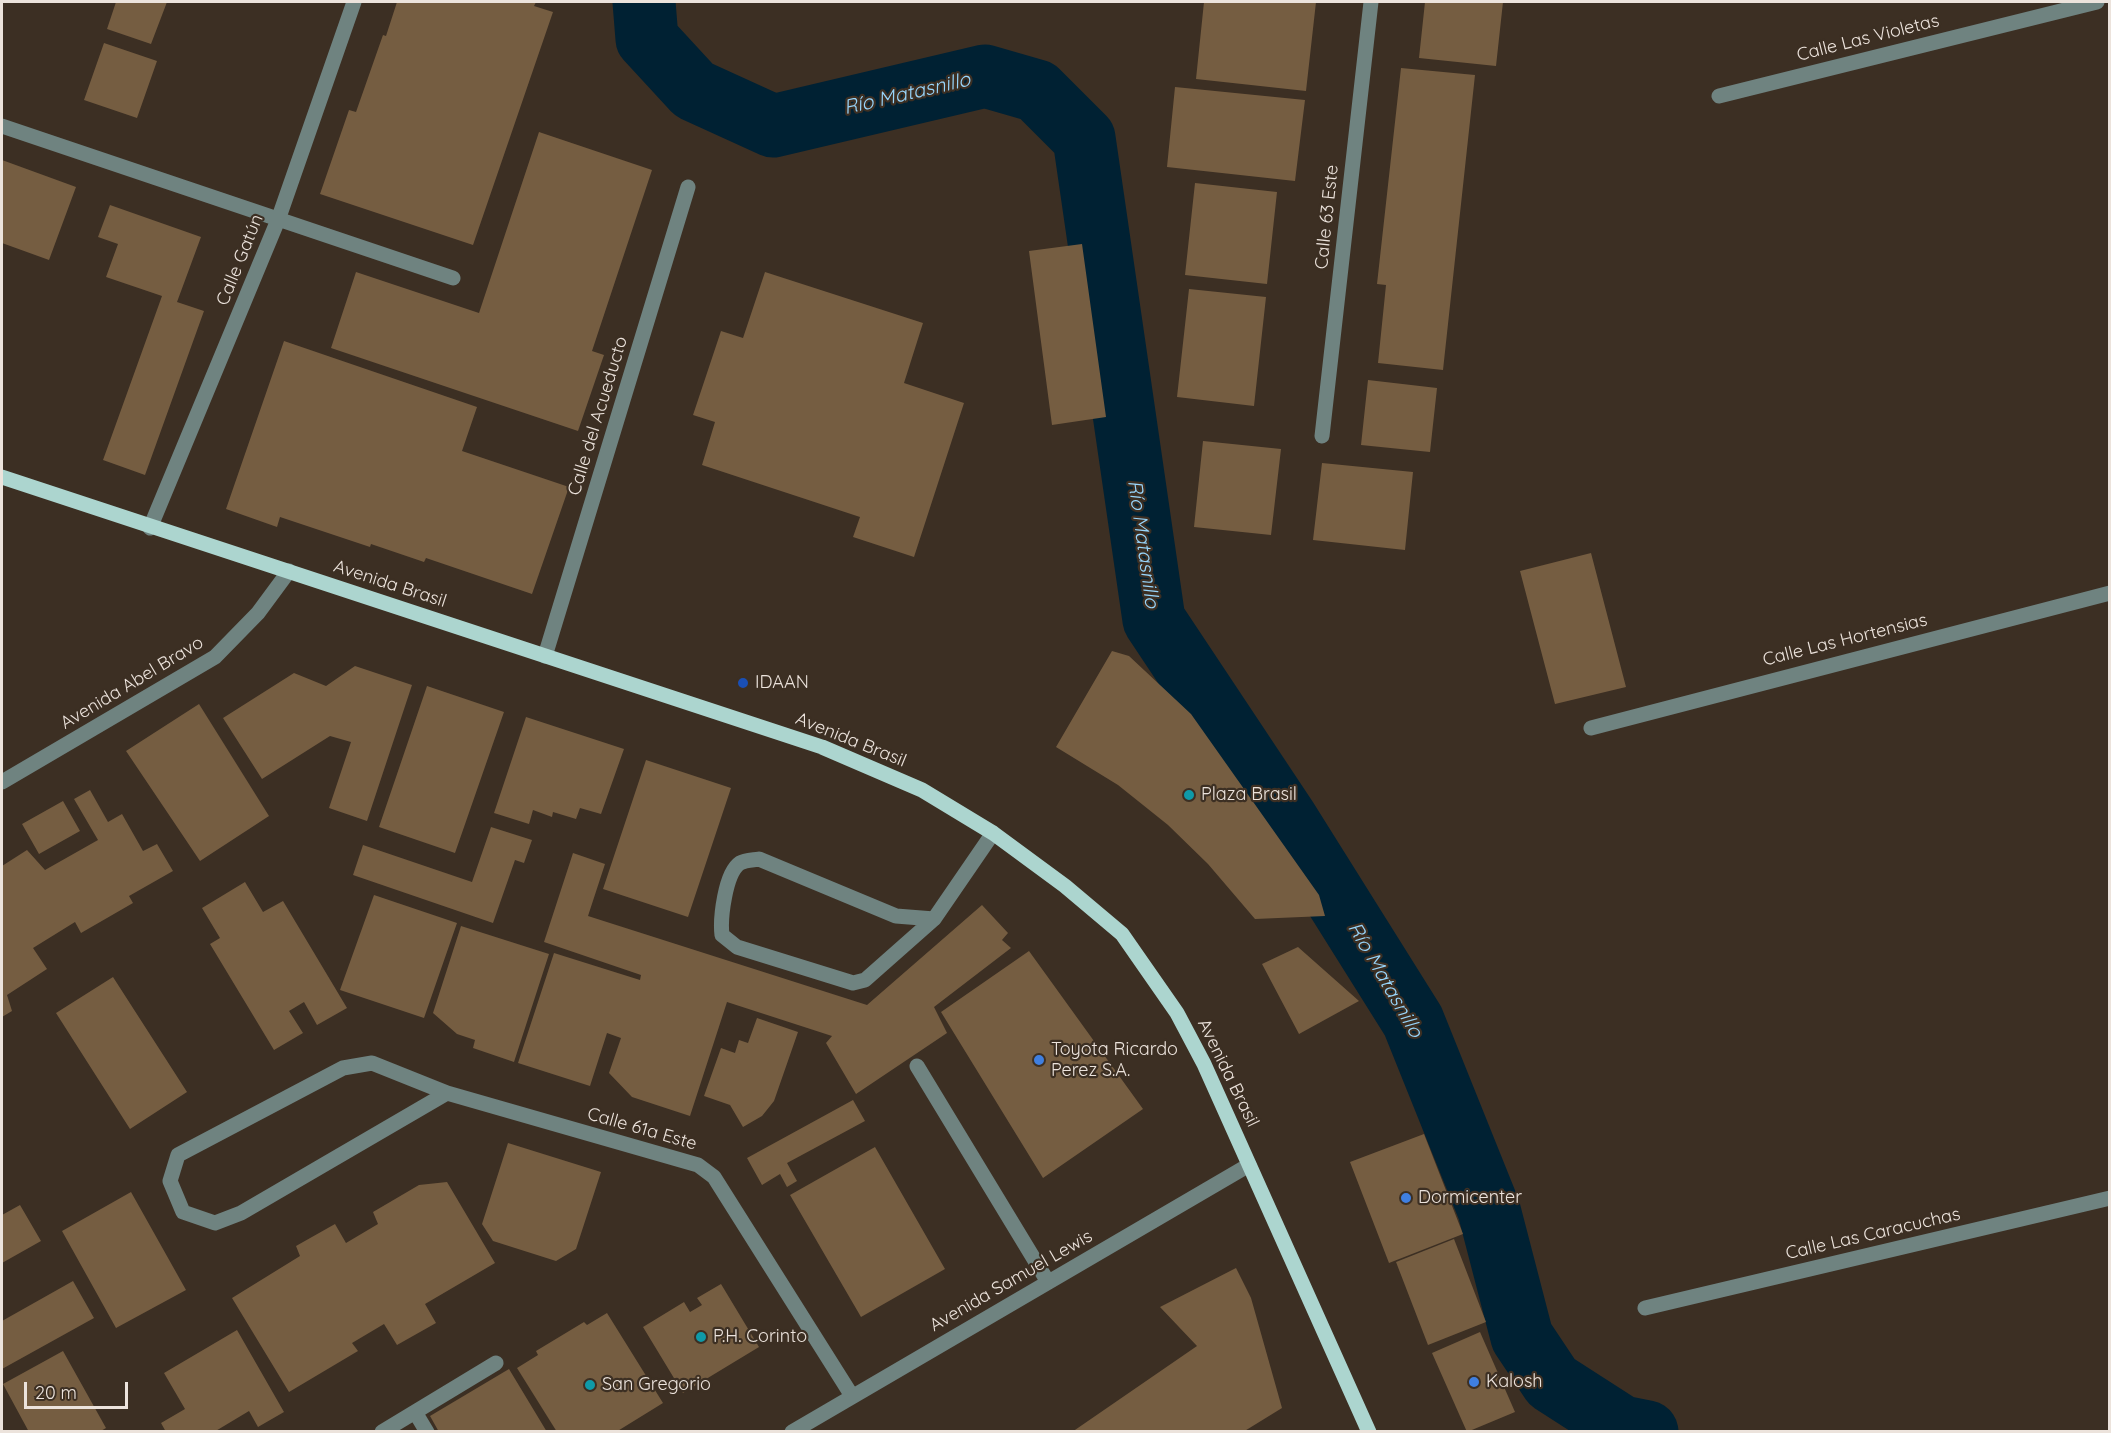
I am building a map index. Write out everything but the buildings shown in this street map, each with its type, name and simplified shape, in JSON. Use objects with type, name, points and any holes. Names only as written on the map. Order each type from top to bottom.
[{"type":"main road","name":"Avenida Brasil","points":[[2,477],[150,528],[289,571],[822,747],[921,790],[993,833],[1065,886],[1122,934],[1177,1013],[1204,1064],[1369,1431]]},
{"type":"street","name":"Calle Gatún","points":[[150,528],[278,220],[354,2]]},
{"type":"street","name":"Calle 63 Este","points":[[1322,436],[1371,2]]},
{"type":"street","name":"Calle Las Violetas","points":[[1719,96],[2097,2]]},
{"type":"street","points":[[2,126],[453,278]]},
{"type":"street","name":"Calle del Acueducto","points":[[545,656],[688,187]]},
{"type":"street","name":"Avenida Abel Bravo","points":[[2,782],[215,657],[258,614],[289,571]]},
{"type":"street","name":"Calle Las Hortensias","points":[[1591,728],[2109,593]]},
{"type":"street","points":[[934,919],[896,916],[759,859],[741,863],[732,873],[720,919],[722,935],[737,948],[853,983],[865,980],[934,919],[993,833]]},
{"type":"street","name":"Calle 61a Este","points":[[447,1093],[241,1213],[215,1223],[183,1212],[170,1181],[178,1155],[343,1068],[372,1063],[447,1093],[698,1165],[714,1177],[852,1396]]},
{"type":"street","points":[[917,1066],[1048,1282]]},
{"type":"street","name":"Avenida Samuel Lewis","points":[[792,1431],[1249,1165]]},
{"type":"street","name":"Calle Las Caracuchas","points":[[1645,1308],[2109,1198]]},
{"type":"street","points":[[382,1431],[496,1363]]},
{"type":"street","points":[[415,1412],[427,1431]]},
{"type":"waterway","name":"Río Matasnillo","points":[[644,2],[647,39],[694,90],[773,126],[985,76],[1037,91],[1084,138],[1154,620],[1287,820],[1413,1021],[1489,1210],[1522,1337],[1552,1382],[1622,1427],[1647,1432]]},
{"type":"place","name":"IDAAN","points":[[743,683]]},
{"type":"place","name":"Plaza Brasil","points":[[1189,795]]},
{"type":"place","name":"Toyota Ricardo Perez S.A.","points":[[1039,1060]]},
{"type":"place","name":"Dormicenter","points":[[1406,1198]]},
{"type":"place","name":"P.H. Corinto","points":[[701,1337]]},
{"type":"place","name":"Kalosh","points":[[1474,1382]]},
{"type":"place","name":"San Gregorio","points":[[590,1385]]}]
